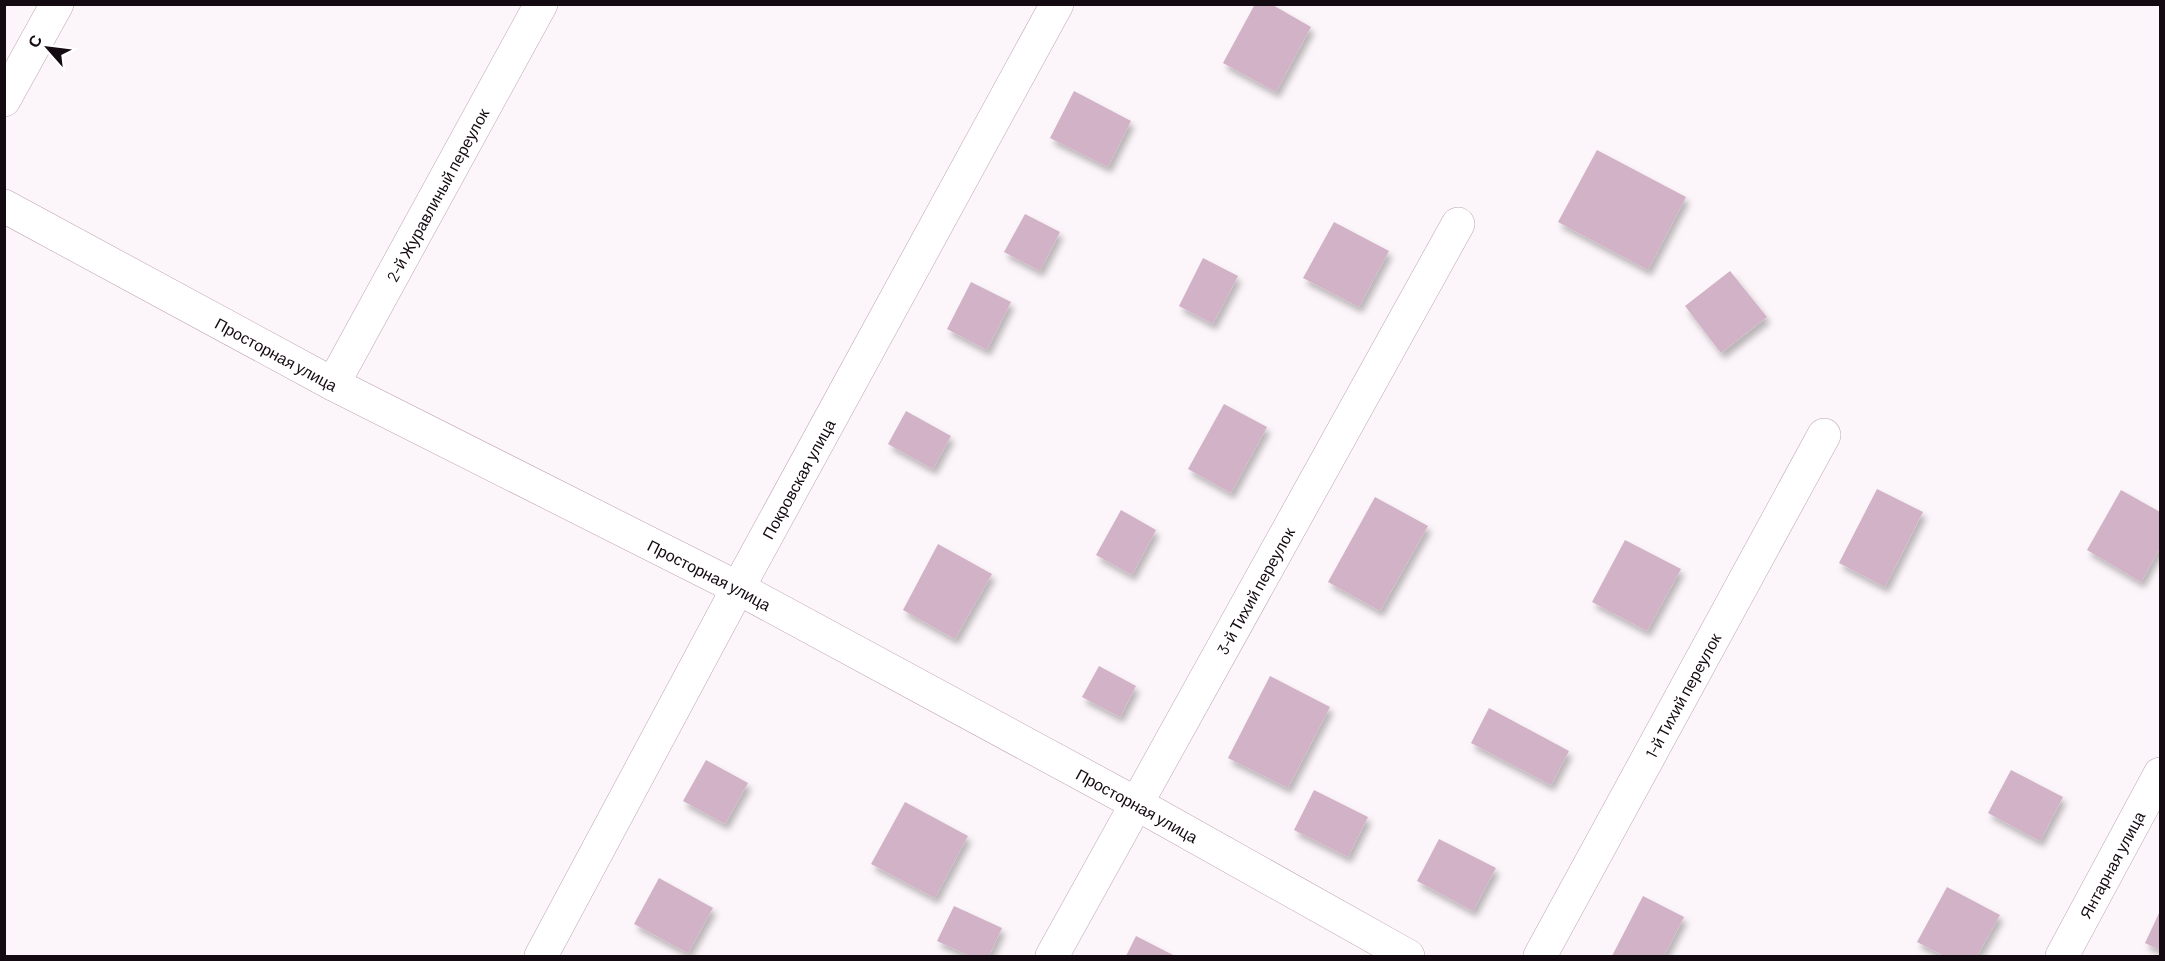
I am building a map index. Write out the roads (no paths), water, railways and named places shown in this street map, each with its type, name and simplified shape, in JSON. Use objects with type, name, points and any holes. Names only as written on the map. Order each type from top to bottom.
[{"type":"street","points":[[4,99],[57,4]]},
{"type":"street","name":"2-й Журавлиный переулок","points":[[333,384],[541,4]]},
{"type":"street","name":"Покровская улица","points":[[541,957],[738,588],[1057,4]]},
{"type":"street","name":"Просторная улица","points":[[4,206],[333,384],[738,588],[1137,804],[1408,957]]},
{"type":"street","name":"3-й Тихий переулок","points":[[1052,957],[1458,224]]},
{"type":"street","name":"1-й Тихий переулок","points":[[1540,957],[1824,435]]},
{"type":"street","name":"Янтарная улица","points":[[2062,957],[2160,774]]}]
